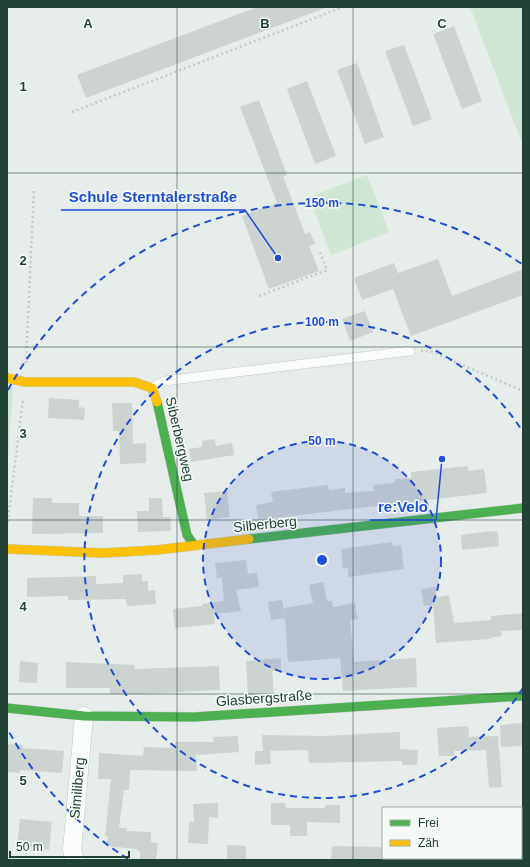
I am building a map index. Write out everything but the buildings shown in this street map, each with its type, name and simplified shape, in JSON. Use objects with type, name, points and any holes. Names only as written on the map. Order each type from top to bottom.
[{"type":"street","name":"Siberbergweg","points":[[7,378],[25,382],[134,382],[152,388],[160,411],[187,535],[194,544]]},
{"type":"street","name":"Silberberg","points":[[9,549],[103,553],[157,550],[194,544],[251,540],[523,508]]},
{"type":"street","name":"Glasbergstraße","points":[[7,708],[84,716],[194,717],[523,696]]},
{"type":"street","name":"Similiberg","points":[[75,860],[72,850],[84,716]]},
{"type":"lane","points":[[152,388],[164,381],[410,351]]},
{"type":"path","points":[[72,112],[343,7]]},
{"type":"path","points":[[7,527],[25,382],[34,188]]},
{"type":"path","points":[[259,296],[327,270],[319,250]]},
{"type":"path","points":[[410,351],[430,351],[523,391]]},
{"type":"green space","points":[[470,7],[523,7],[523,146]]},
{"type":"green space","points":[[367,175],[389,232],[331,255],[309,197]]},
{"type":"green space","points":[[13,388],[8,457],[7,463],[7,390]]},
{"type":"traffic: fast","points":[[157,402],[187,535],[194,545]]},
{"type":"traffic: fast","points":[[249,539],[523,508]]},
{"type":"traffic: fast","points":[[7,708],[84,716],[194,717],[523,696]]},
{"type":"traffic: slow","points":[[7,378],[25,382],[134,382],[152,388],[157,402]]},
{"type":"traffic: slow","points":[[9,549],[103,553],[157,550],[249,539]]},
{"type":"place","name":"Schule Sterntalerstraße","points":[[278,258]]},
{"type":"place","name":"re:Velo","points":[[442,459]]}]
